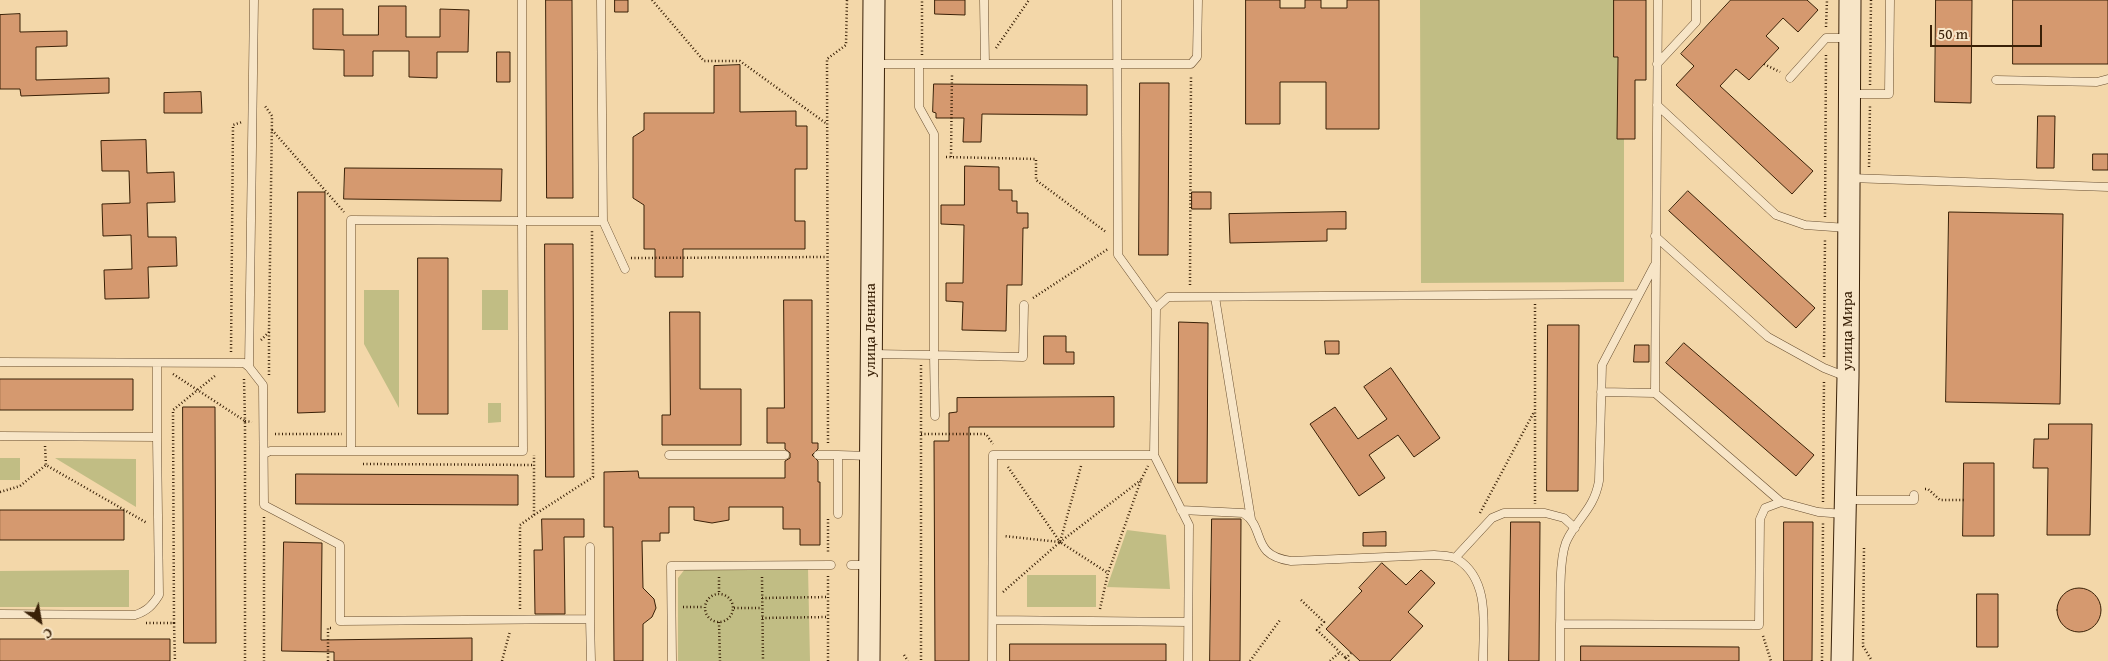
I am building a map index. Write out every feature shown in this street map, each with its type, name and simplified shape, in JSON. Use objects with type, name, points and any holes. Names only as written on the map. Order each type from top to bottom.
[{"type":"main road","name":"улица Ленина","points":[[869,661],[860,565],[870,456],[874,0]]},
{"type":"main road","name":"улица Мира","points":[[1842,661],[1848,377],[1850,0]]},
{"type":"lane","points":[[246,365],[249,352],[254,0]]},
{"type":"lane","points":[[264,454],[270,450],[523,451],[522,0]]},
{"type":"lane","points":[[601,0],[603,220],[625,269]]},
{"type":"lane","points":[[984,0],[985,64]]},
{"type":"lane","points":[[1117,0],[1118,256],[1156,308],[1154,454],[1189,525],[1188,661]]},
{"type":"lane","points":[[874,64],[1191,64],[1197,57],[1198,0]]},
{"type":"lane","points":[[1655,393],[1658,0]]},
{"type":"lane","points":[[1657,64],[1696,22],[1696,0]]},
{"type":"lane","points":[[1849,94],[1889,94],[1890,0]]},
{"type":"lane","points":[[1790,78],[1826,38],[1850,38]]},
{"type":"lane","points":[[919,64],[919,107],[934,134],[935,416]]},
{"type":"lane","points":[[1996,80],[2097,82],[2108,80]]},
{"type":"lane","points":[[1657,106],[1776,215],[1804,225],[1848,228]]},
{"type":"lane","points":[[1849,178],[2108,187]]},
{"type":"lane","points":[[351,450],[351,220],[603,220]]},
{"type":"lane","points":[[1655,236],[1768,337],[1824,368],[1848,377]]},
{"type":"lane","points":[[1560,661],[1563,550],[1567,539],[1591,507],[1597,495],[1602,365],[1655,264]]},
{"type":"lane","points":[[1156,308],[1168,297],[1639,294]]},
{"type":"lane","points":[[1215,297],[1252,521],[1265,549],[1279,559],[1291,561],[1434,555],[1456,558],[1470,570],[1479,587],[1482,603],[1483,661]]},
{"type":"lane","points":[[871,354],[1023,357],[1024,305]]},
{"type":"lane","points":[[0,362],[231,363],[246,365],[263,385],[264,505],[340,545],[340,620],[590,619]]},
{"type":"lane","points":[[0,614],[135,615],[144,612],[153,605],[158,595],[156,363]]},
{"type":"lane","points":[[1602,392],[1655,393],[1780,502],[1823,513],[1846,507],[1914,500],[1914,495]]},
{"type":"lane","points":[[0,436],[157,437]]},
{"type":"lane","points":[[992,661],[993,454],[1154,454]]},
{"type":"lane","points":[[669,455],[785,455]]},
{"type":"lane","points":[[818,455],[870,456]]},
{"type":"lane","points":[[838,455],[838,514]]},
{"type":"lane","points":[[1560,624],[1759,625],[1760,519],[1765,508],[1780,502]]},
{"type":"lane","points":[[1181,510],[1234,511],[1243,513],[1252,521]]},
{"type":"lane","points":[[1456,558],[1492,518],[1504,513],[1545,513],[1564,518],[1575,528]]},
{"type":"lane","points":[[590,547],[590,661]]},
{"type":"lane","points":[[672,661],[671,566],[830,565]]},
{"type":"lane","points":[[993,620],[1188,622]]},
{"type":"path","points":[[652,0],[704,61],[740,61],[827,124]]},
{"type":"path","points":[[828,455],[826,59],[846,44],[847,0]]},
{"type":"path","points":[[985,64],[1029,0]]},
{"type":"path","points":[[1822,661],[1827,0]]},
{"type":"path","points":[[951,157],[952,64]]},
{"type":"path","points":[[1190,297],[1191,64]]},
{"type":"path","points":[[1764,64],[1790,78]]},
{"type":"path","points":[[265,98],[265,108],[272,116],[270,381]]},
{"type":"path","points":[[174,623],[173,410],[231,363],[233,125],[252,119]]},
{"type":"path","points":[[272,129],[344,212],[353,212]]},
{"type":"path","points":[[934,157],[1036,159],[1036,180],[1118,242],[1024,305]]},
{"type":"path","points":[[502,661],[511,628],[520,620],[520,525],[593,477],[592,221]]},
{"type":"path","points":[[620,258],[827,257]]},
{"type":"path","points":[[1535,295],[1535,513]]},
{"type":"path","points":[[249,352],[269,332]]},
{"type":"path","points":[[245,661],[244,421],[246,365]]},
{"type":"path","points":[[156,374],[172,374],[244,421]]},
{"type":"path","points":[[1479,515],[1535,411]]},
{"type":"path","points":[[270,434],[343,434],[343,425]]},
{"type":"path","points":[[921,434],[986,434],[1060,542],[1108,573]]},
{"type":"path","points":[[534,445],[534,516]]},
{"type":"path","points":[[1060,542],[1084,454]]},
{"type":"path","points":[[1100,621],[1100,608],[1108,573],[1141,480],[1154,454]]},
{"type":"path","points":[[358,464],[534,465]]},
{"type":"path","points":[[0,492],[20,486],[46,465],[174,539]]},
{"type":"path","points":[[993,601],[1060,542],[1141,480]]},
{"type":"path","points":[[1925,489],[1928,489],[1940,500],[1964,500]]},
{"type":"path","points":[[264,505],[264,661]]},
{"type":"path","points":[[828,515],[830,565],[828,661]]},
{"type":"path","points":[[993,534],[1060,542]]},
{"type":"path","points":[[719,568],[719,593]]},
{"type":"path","points":[[762,568],[763,661]]},
{"type":"path","points":[[719,593],[728,596],[733,608],[730,616],[719,622],[710,619],[704,607],[709,597],[719,593]]},
{"type":"path","points":[[762,598],[828,597]]},
{"type":"path","points":[[1300,600],[1324,622],[1317,630],[1349,661]]},
{"type":"path","points":[[678,607],[704,607]]},
{"type":"path","points":[[733,608],[762,608]]},
{"type":"path","points":[[762,618],[828,617]]},
{"type":"path","points":[[1250,661],[1280,620]]},
{"type":"path","points":[[719,622],[720,661]]},
{"type":"path","points":[[1759,625],[1770,661]]},
{"type":"path","points":[[328,661],[328,628],[338,628]]},
{"type":"path","points":[[1330,661],[1340,652]]},
{"type":"path","points":[[1346,658],[1351,652]]},
{"type":"path","points":[[904,655],[908,661]]},
{"type":"shaded area","points":[[1420,0],[1646,0],[1646,80],[1635,80],[1635,139],[1624,139],[1624,282],[1421,283]]},
{"type":"shaded area","points":[[364,290],[399,290],[399,408],[364,344]]},
{"type":"shaded area","points":[[482,290],[508,290],[508,330],[482,330]]},
{"type":"shaded area","points":[[488,403],[501,403],[501,422],[488,423]]},
{"type":"shaded area","points":[[0,458],[20,458],[20,480],[0,480]]},
{"type":"shaded area","points":[[55,458],[136,459],[136,507]]},
{"type":"shaded area","points":[[1127,530],[1166,535],[1170,589],[1107,587]]},
{"type":"shaded area","points":[[808,568],[810,661],[678,661],[678,578],[685,569]]},
{"type":"shaded area","points":[[129,570],[129,607],[0,607],[0,571]]},
{"type":"shaded area","points":[[1027,575],[1096,575],[1096,607],[1027,607]]},
{"type":"building","points":[[546,0],[572,0],[573,198],[547,198]]},
{"type":"building","points":[[615,0],[628,0],[628,12],[615,12]]},
{"type":"building","points":[[935,0],[965,0],[965,15],[935,14]]},
{"type":"building","points":[[1246,0],[1280,0],[1280,8],[1305,8],[1305,0],[1321,0],[1321,8],[1347,8],[1347,0],[1379,0],[1379,129],[1326,129],[1326,82],[1280,82],[1280,124],[1246,124]]},
{"type":"building","points":[[1614,0],[1646,0],[1646,80],[1635,80],[1635,139],[1617,139],[1618,57],[1614,57]]},
{"type":"building","points":[[1731,0],[1807,0],[1818,10],[1798,32],[1783,18],[1766,36],[1779,48],[1749,80],[1736,69],[1720,86],[1813,171],[1792,194],[1676,85],[1694,66],[1681,54]]},
{"type":"building","points":[[1936,0],[1972,0],[1971,103],[1935,102]]},
{"type":"building","points":[[2013,0],[2108,0],[2108,64],[2013,64]]},
{"type":"building","points":[[379,6],[406,6],[406,37],[440,37],[440,9],[469,10],[468,52],[437,52],[437,78],[409,77],[409,51],[373,51],[373,76],[344,76],[344,50],[313,49],[313,9],[343,9],[343,35],[378,35]]},
{"type":"building","points":[[20,14],[20,32],[67,31],[67,46],[36,47],[36,80],[109,78],[109,93],[21,96],[20,89],[0,89],[0,15]]},
{"type":"building","points":[[497,52],[510,52],[510,82],[497,82]]},
{"type":"building","points":[[740,65],[740,112],[796,111],[796,126],[807,126],[807,169],[795,169],[795,221],[805,221],[805,249],[683,249],[683,277],[655,277],[655,249],[644,249],[644,205],[633,198],[633,137],[644,130],[644,113],[714,113],[714,66]]},
{"type":"building","points":[[1140,83],[1169,83],[1168,255],[1139,255]]},
{"type":"building","points":[[934,84],[1087,85],[1087,115],[982,114],[981,142],[963,142],[964,118],[936,118],[936,113],[933,112]]},
{"type":"building","points":[[201,92],[202,113],[164,113],[164,93]]},
{"type":"building","points":[[2038,116],[2055,116],[2054,168],[2037,168]]},
{"type":"building","points":[[146,140],[147,173],[174,172],[175,202],[147,203],[148,237],[176,237],[177,266],[148,267],[149,298],[105,299],[104,270],[132,269],[131,235],[103,236],[102,204],[130,203],[129,171],[102,171],[101,141]]},
{"type":"building","points":[[2093,154],[2108,154],[2108,170],[2093,170]]},
{"type":"building","points":[[965,166],[999,167],[999,190],[1012,190],[1012,201],[1017,201],[1017,213],[1028,213],[1028,228],[1023,228],[1022,285],[1007,285],[1006,331],[962,330],[963,302],[946,301],[946,283],[963,283],[964,225],[941,224],[941,205],[964,205]]},
{"type":"building","points":[[345,168],[502,169],[501,201],[344,199]]},
{"type":"building","points":[[1688,191],[1815,308],[1796,328],[1669,211]]},
{"type":"building","points":[[298,192],[325,192],[325,412],[298,413]]},
{"type":"building","points":[[1192,192],[1211,192],[1211,209],[1192,209]]},
{"type":"building","points":[[1346,212],[1346,229],[1327,229],[1327,241],[1230,243],[1229,214]]},
{"type":"building","points":[[1949,212],[2063,214],[2060,404],[1946,402]]},
{"type":"building","points":[[545,244],[573,244],[574,477],[546,477]]},
{"type":"building","points":[[418,258],[448,258],[448,414],[418,414]]},
{"type":"building","points":[[784,300],[812,300],[812,443],[818,443],[818,449],[812,455],[818,461],[818,482],[820,482],[820,545],[800,545],[800,529],[783,529],[783,507],[729,507],[729,520],[712,523],[694,520],[694,507],[669,507],[669,533],[660,533],[660,541],[642,541],[643,588],[654,599],[656,608],[652,617],[643,624],[643,661],[614,661],[613,527],[604,527],[604,472],[638,471],[639,478],[785,478],[785,461],[790,458],[790,453],[785,449],[785,443],[767,443],[767,408],[784,408]]},
{"type":"building","points":[[670,312],[700,312],[700,389],[741,389],[741,445],[662,445],[662,415],[670,415]]},
{"type":"building","points":[[1179,322],[1208,323],[1207,483],[1178,483]]},
{"type":"building","points":[[1548,325],[1579,325],[1578,491],[1547,491]]},
{"type":"building","points":[[1044,336],[1066,336],[1066,352],[1074,352],[1074,364],[1044,364]]},
{"type":"building","points":[[1325,341],[1339,341],[1339,354],[1326,354]]},
{"type":"building","points":[[1684,343],[1814,455],[1796,476],[1666,363]]},
{"type":"building","points":[[1635,345],[1649,345],[1649,362],[1634,362]]},
{"type":"building","points":[[1391,368],[1440,438],[1414,457],[1398,435],[1369,455],[1385,478],[1359,496],[1310,424],[1335,407],[1358,439],[1387,419],[1364,387]]},
{"type":"building","points":[[0,379],[133,379],[133,410],[0,410]]},
{"type":"building","points":[[1114,397],[1114,427],[969,427],[969,661],[935,661],[934,441],[949,441],[949,413],[957,412],[957,398]]},
{"type":"building","points":[[183,407],[215,407],[216,643],[184,643]]},
{"type":"building","points":[[2049,424],[2092,424],[2090,535],[2047,535],[2048,468],[2033,468],[2034,439],[2048,439]]},
{"type":"building","points":[[1964,463],[1994,463],[1994,536],[1963,536]]},
{"type":"building","points":[[296,474],[518,475],[518,505],[296,504]]},
{"type":"building","points":[[0,510],[124,510],[124,540],[0,540]]},
{"type":"building","points":[[542,519],[584,519],[584,537],[564,537],[565,614],[535,614],[534,550],[542,550]]},
{"type":"building","points":[[1212,519],[1241,519],[1240,661],[1210,661]]},
{"type":"building","points":[[1511,522],[1540,522],[1539,661],[1509,661]]},
{"type":"building","points":[[1784,522],[1813,522],[1812,661],[1784,661]]},
{"type":"building","points":[[1386,532],[1386,546],[1363,546],[1363,533]]},
{"type":"building","points":[[284,542],[322,543],[321,640],[472,638],[472,661],[334,661],[334,652],[282,651]]},
{"type":"building","points":[[1382,563],[1406,585],[1421,570],[1435,583],[1408,612],[1423,626],[1390,661],[1360,661],[1326,629],[1362,591],[1359,588]]},
{"type":"building","points":[[2079,588],[2091,592],[2097,598],[2101,610],[2097,622],[2091,628],[2079,632],[2067,628],[2061,622],[2057,610],[2061,598],[2067,592]]},
{"type":"building","points":[[1977,594],[1998,594],[1998,647],[1977,647]]},
{"type":"building","points":[[0,639],[170,639],[170,661],[0,661]]},
{"type":"building","points":[[1010,644],[1166,644],[1166,661],[1010,661]]},
{"type":"building","points":[[1581,646],[1739,647],[1739,661],[1581,661]]}]
